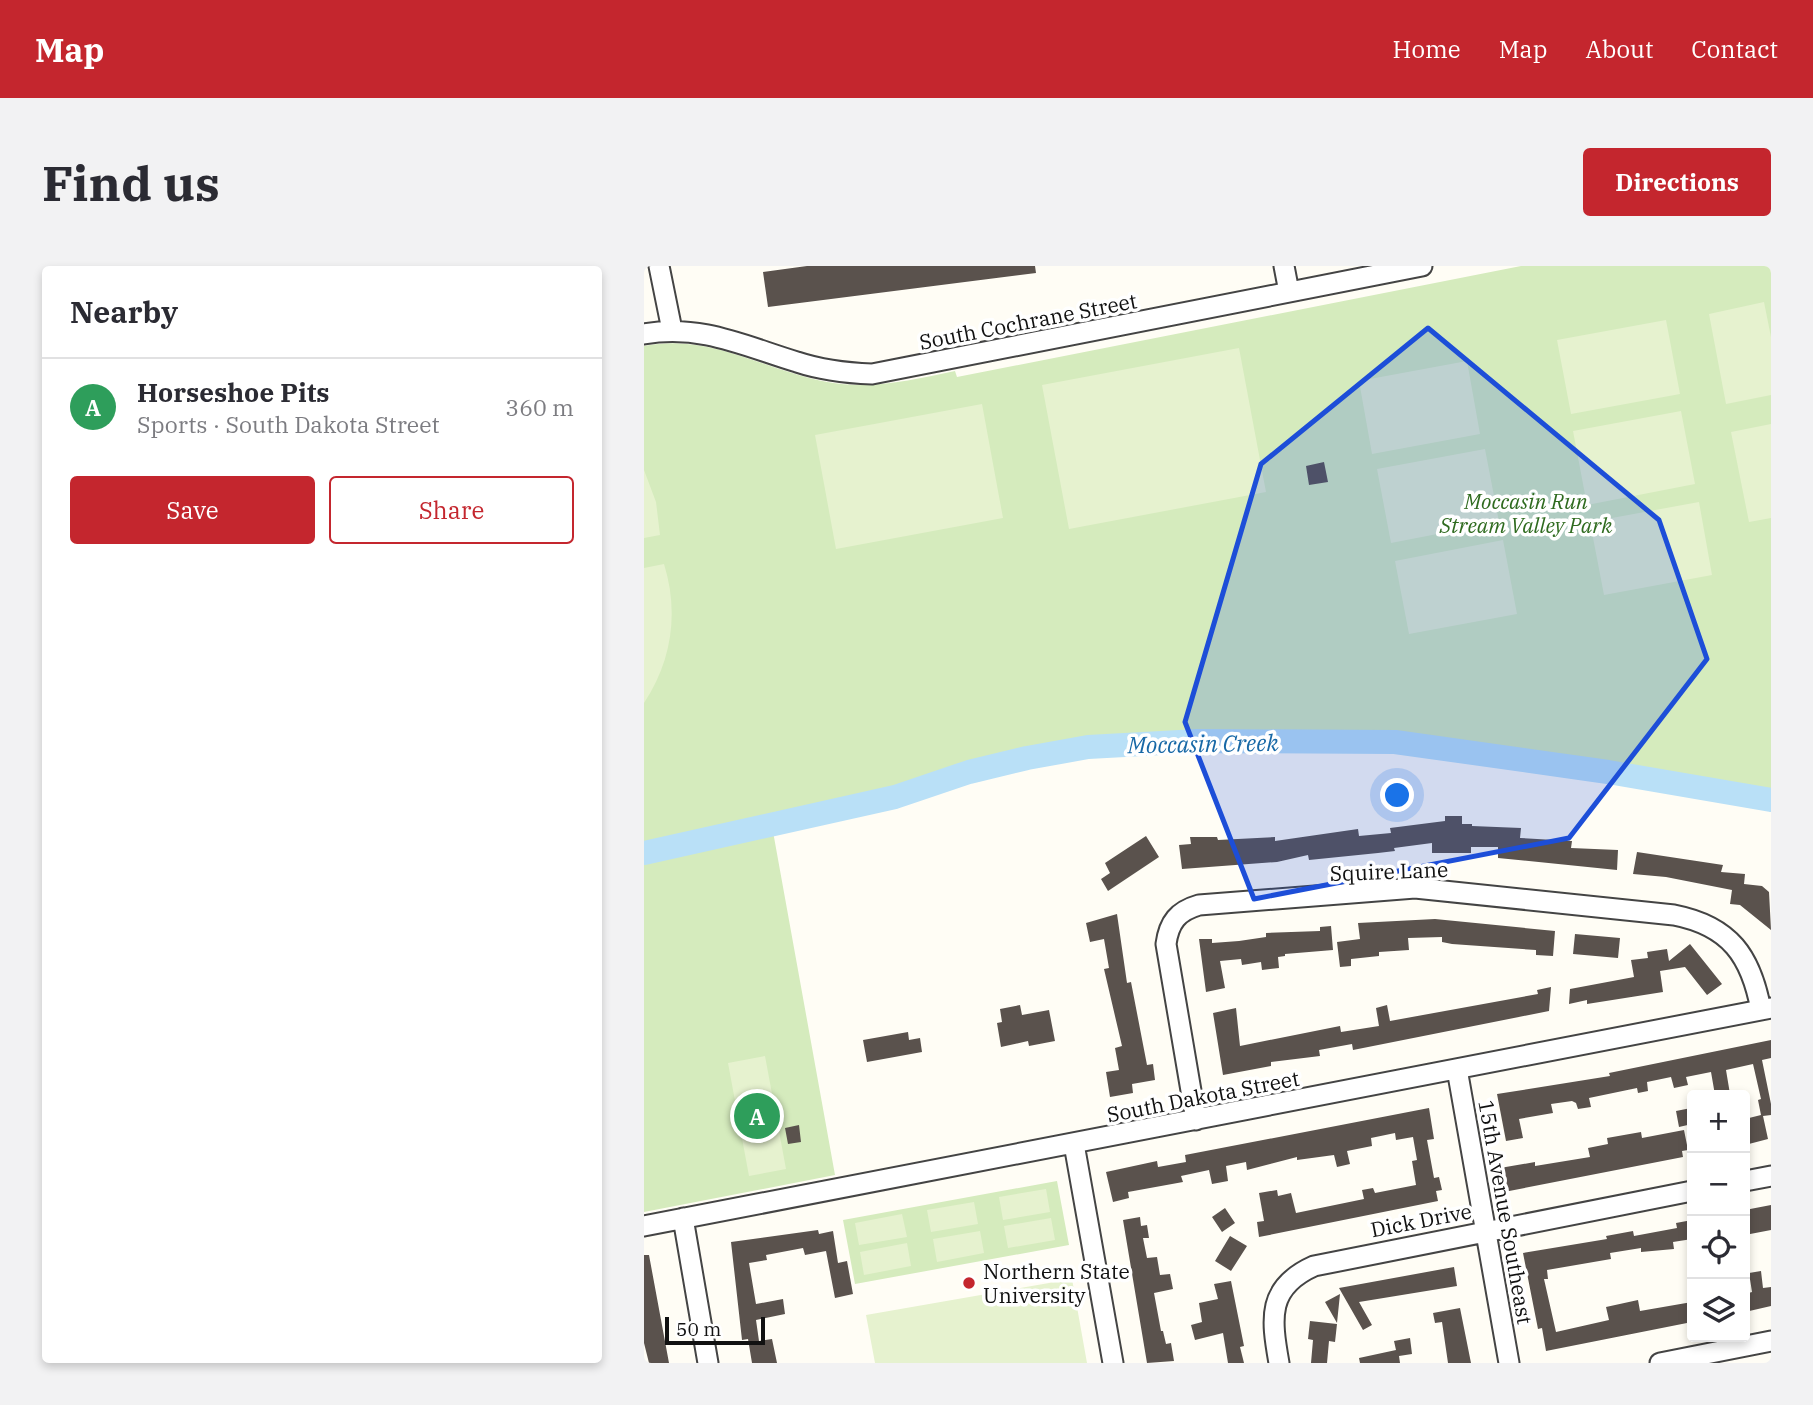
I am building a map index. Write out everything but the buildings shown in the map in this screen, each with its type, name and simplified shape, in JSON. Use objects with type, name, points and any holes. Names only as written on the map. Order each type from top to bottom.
[{"type":"street","points":[[1284,266],[1289,292]]},
{"type":"street","name":"South Cochrane Street","points":[[644,334],[672,330],[719,335],[797,362],[842,373],[872,374],[1422,266]]},
{"type":"street","points":[[663,267],[672,330]]},
{"type":"street","name":"Squire Lane","points":[[1196,1120],[1166,944],[1167,932],[1180,912],[1199,905],[1415,888],[1674,915],[1709,925],[1734,945],[1752,974],[1766,1009]]},
{"type":"street","name":"South Dakota Street","points":[[644,1226],[1766,1009]]},
{"type":"street","name":"15th Avenue Southeast","points":[[1457,1069],[1509,1363]]},
{"type":"street","points":[[1074,1144],[1113,1363]]},
{"type":"street","points":[[1750,1180],[1771,1176]]},
{"type":"street","name":"Dick Drive","points":[[1279,1363],[1274,1319],[1277,1300],[1283,1286],[1295,1275],[1338,1259],[1687,1192]]},
{"type":"street","points":[[683,1218],[708,1363]]},
{"type":"street","points":[[1660,1363],[1771,1341]]},
{"type":"highlighted area","points":[[1428,328],[1659,520],[1707,659],[1569,838],[1254,899],[1185,722],[1261,464]]},
{"type":"green space","name":"Moccasin Run Stream Valley Park","points":[[1521,266],[1771,266],[1771,800],[1608,772],[1395,742],[1198,741],[1089,747],[1027,758],[969,772],[895,797],[772,826],[835,1175],[644,1212],[644,346],[692,344],[804,376],[843,384],[891,383],[955,371],[957,377]]},
{"type":"green space","points":[[1764,302],[1771,337],[1771,395],[1726,404],[1709,314]]},
{"type":"green space","points":[[1666,320],[1680,394],[1571,414],[1557,340]]},
{"type":"green space","points":[[1239,348],[1266,492],[1069,529],[1042,385]]},
{"type":"green space","points":[[1467,361],[1480,434],[1372,454],[1359,381]]},
{"type":"green space","points":[[982,404],[1003,518],[836,549],[815,435]]},
{"type":"green space","points":[[1681,411],[1695,484],[1587,505],[1573,431]]},
{"type":"green space","points":[[1771,424],[1771,518],[1749,522],[1731,432]]},
{"type":"green space","points":[[1485,449],[1499,522],[1391,543],[1377,469]]},
{"type":"green space","points":[[644,470],[656,502],[660,535],[644,538]]},
{"type":"green space","points":[[1699,502],[1712,575],[1604,595],[1590,522]]},
{"type":"green space","points":[[1503,540],[1517,614],[1409,634],[1395,561]]},
{"type":"green space","points":[[664,564],[671,600],[670,636],[661,670],[644,703],[644,568]]},
{"type":"green space","points":[[765,1056],[786,1169],[749,1176],[728,1063]]},
{"type":"green space","points":[[1057,1181],[1069,1245],[855,1284],[843,1220]]},
{"type":"green space","points":[[1046,1189],[1050,1212],[1003,1220],[999,1197]]},
{"type":"green space","points":[[974,1202],[978,1224],[931,1232],[927,1210]]},
{"type":"green space","points":[[902,1214],[907,1237],[859,1245],[855,1223]]},
{"type":"green space","points":[[1051,1218],[1055,1240],[1008,1248],[1004,1226]]},
{"type":"green space","points":[[980,1231],[984,1253],[937,1262],[933,1239]]},
{"type":"green space","points":[[907,1243],[911,1266],[864,1275],[860,1252]]},
{"type":"green space","points":[[1072,1279],[1087,1363],[875,1363],[866,1315]]},
{"type":"waterway","name":"Moccasin Creek","points":[[644,853],[895,797],[969,772],[1027,758],[1088,747],[1198,741],[1395,742],[1608,772],[1771,800]]},
{"type":"place","name":"Horseshoe Pits","points":[[757,1116]]},
{"type":"place","name":"Northern State University","points":[[969,1283]]}]
